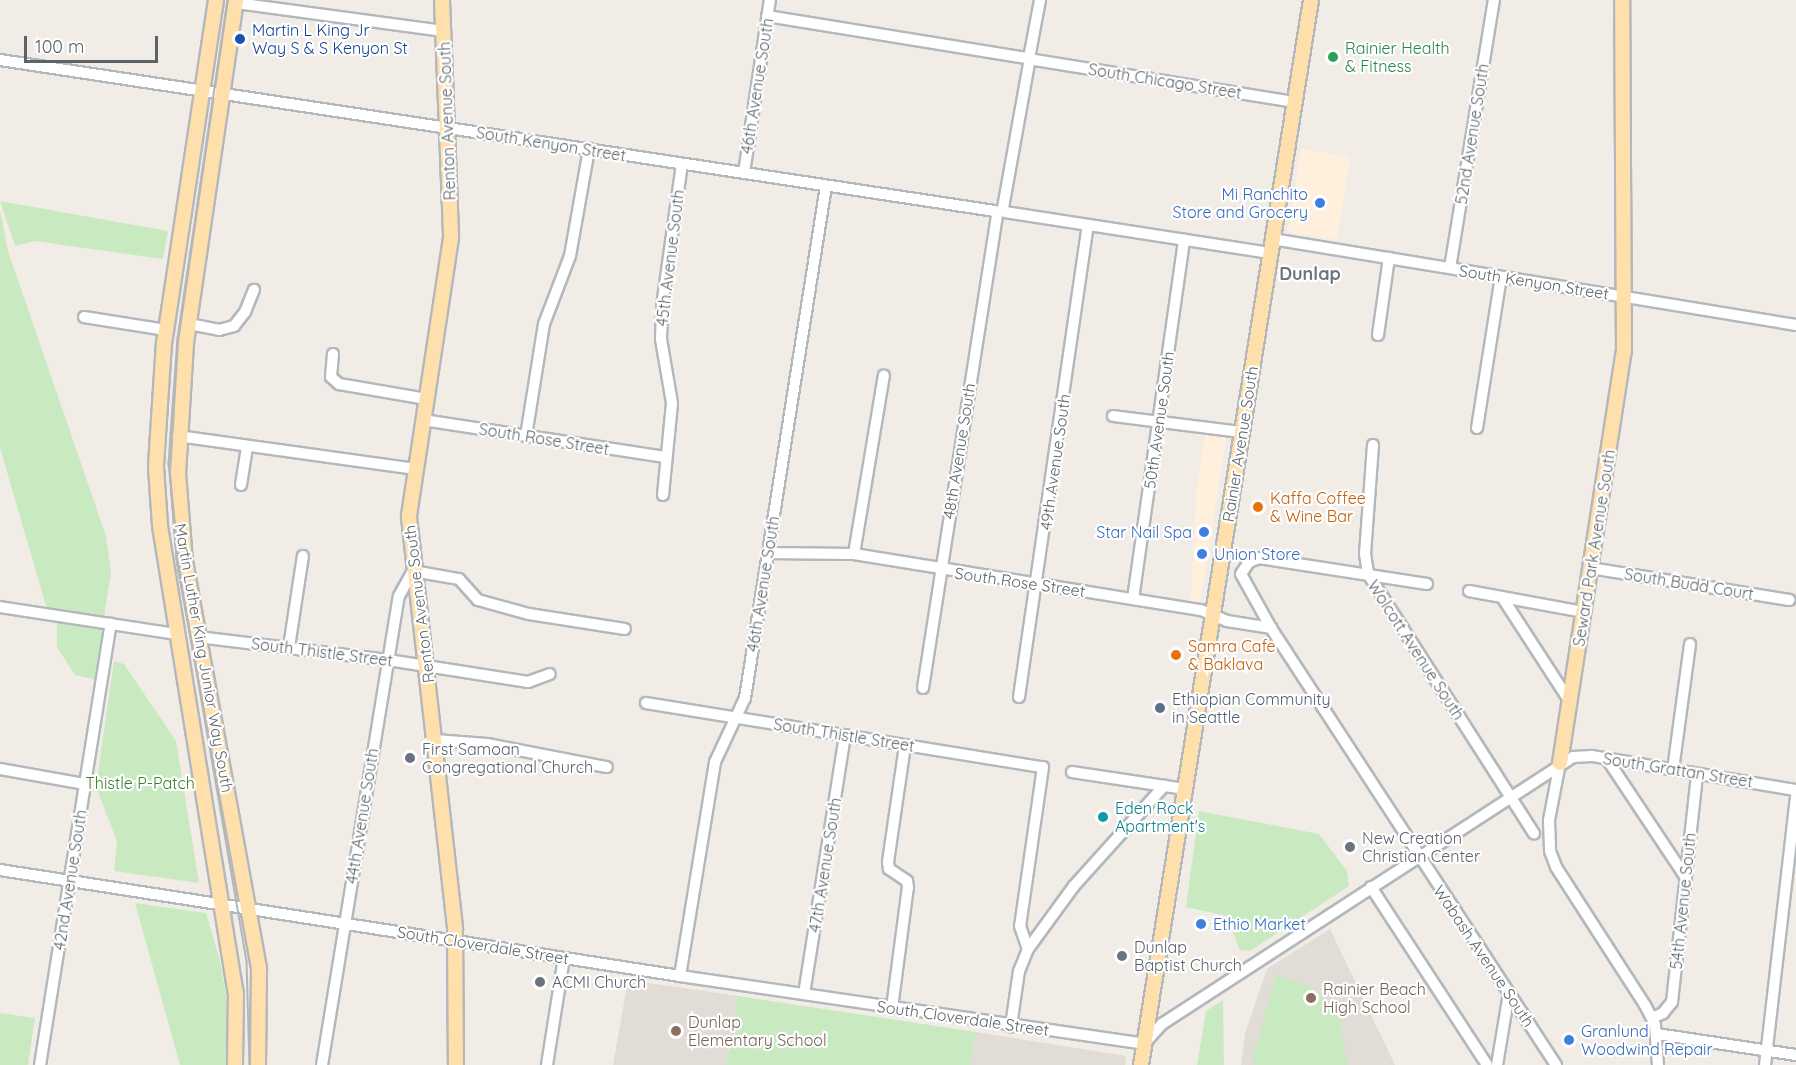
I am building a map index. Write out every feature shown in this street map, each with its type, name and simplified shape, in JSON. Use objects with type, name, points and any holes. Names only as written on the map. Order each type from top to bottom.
[{"type":"main road","name":"Martin Luther King Junior Way South","points":[[216,0],[166,330],[157,427],[157,494],[177,634],[236,993],[235,1065]]},
{"type":"main road","name":"Renton Avenue South","points":[[442,0],[451,238],[409,517],[413,571],[435,740],[456,940],[456,1065]]},
{"type":"main road","name":"Rainier Avenue South","points":[[1141,1065],[1311,0]]},
{"type":"main road","name":"Seward Park Avenue South","points":[[1560,762],[1623,368],[1626,297],[1622,0]]},
{"type":"main road","name":"Martin Luther King Junior Way South","points":[[236,1],[189,324],[178,436],[180,525],[198,637],[249,908],[261,992],[258,1065]]},
{"type":"street","name":"46th Avenue South","points":[[744,173],[770,0]]},
{"type":"street","name":"48th Avenue South","points":[[923,688],[940,571],[1000,212],[1040,0]]},
{"type":"street","name":"52nd Avenue South","points":[[1450,268],[1494,0]]},
{"type":"street","points":[[236,1],[444,31]]},
{"type":"street","name":"South Chicago Street","points":[[767,16],[1295,102]]},
{"type":"street","name":"South Kenyon Street","points":[[0,60],[1184,240],[1389,258],[1796,325]]},
{"type":"street","points":[[526,436],[543,324],[570,256],[589,150]]},
{"type":"street","name":"45th Avenue South","points":[[663,495],[672,403],[661,339],[662,306],[682,164]]},
{"type":"street","name":"46th Avenue South","points":[[680,976],[715,762],[738,718],[745,698],[826,186]]},
{"type":"street","name":"49th Avenue South","points":[[1019,698],[1088,226]]},
{"type":"street","name":"50th Avenue South","points":[[1132,599],[1184,240]]},
{"type":"street","points":[[1378,335],[1389,258]]},
{"type":"street","points":[[1477,428],[1501,277]]},
{"type":"street","points":[[189,324],[219,330],[234,326],[245,312],[254,290]]},
{"type":"street","points":[[84,316],[166,330]]},
{"type":"street","points":[[333,354],[331,376],[339,384],[426,399]]},
{"type":"street","points":[[854,554],[884,375]]},
{"type":"street","points":[[1113,416],[1242,432]]},
{"type":"street","name":"South Rose Street","points":[[423,420],[665,457]]},
{"type":"street","points":[[178,436],[416,469]]},
{"type":"street","name":"Wolcott Avenue South","points":[[1373,445],[1365,554],[1368,574],[1534,834]]},
{"type":"street","points":[[241,485],[247,447]]},
{"type":"street","name":"South Rose Street","points":[[767,553],[854,554],[940,571],[1132,599],[1271,627]]},
{"type":"street","points":[[289,647],[303,556]]},
{"type":"street","name":"Wabash Avenue South","points":[[1368,574],[1259,558],[1249,562],[1241,574],[1271,627],[1418,857],[1556,1065]]},
{"type":"street","name":"South Budd Court","points":[[1590,568],[1789,600]]},
{"type":"street","points":[[413,571],[459,579],[478,600],[529,614],[625,629]]},
{"type":"street","name":"44th Avenue South","points":[[322,1065],[399,596],[413,571]]},
{"type":"street","points":[[1368,574],[1427,584]]},
{"type":"street","points":[[1469,591],[1583,612]]},
{"type":"street","points":[[1502,597],[1569,700]]},
{"type":"street","points":[[0,607],[177,634]]},
{"type":"street","name":"42nd Avenue South","points":[[40,1065],[111,624]]},
{"type":"street","name":"South Thistle Street","points":[[198,637],[426,665],[528,682],[550,674]]},
{"type":"street","points":[[1672,770],[1690,644]]},
{"type":"street","name":"South Thistle Street","points":[[646,703],[1043,766],[1020,926],[1028,949]]},
{"type":"street","name":"47th Avenue South","points":[[804,994],[844,735]]},
{"type":"street","points":[[435,740],[487,744],[607,767]]},
{"type":"street","points":[[892,1008],[908,884],[889,869],[888,862],[904,745]]},
{"type":"street","name":"South Grattan Street","points":[[1560,762],[1581,756],[1607,759],[1796,790]]},
{"type":"street","points":[[1607,759],[1686,878]]},
{"type":"street","points":[[1144,1044],[1162,1024],[1511,797],[1560,762]]},
{"type":"street","name":"Seward Park Avenue South","points":[[1560,762],[1549,829],[1556,867],[1652,1018],[1657,1034],[1658,1065]]},
{"type":"street","points":[[0,769],[85,784]]},
{"type":"street","points":[[1072,772],[1185,789]]},
{"type":"street","name":"54th Avenue South","points":[[1652,1018],[1663,1013],[1672,1002],[1697,774]]},
{"type":"street","points":[[1011,1026],[1019,972],[1028,949],[1074,886],[1164,786]]},
{"type":"street","points":[[1765,1065],[1796,796]]},
{"type":"street","name":"South Cloverdale Street","points":[[0,870],[680,976],[1144,1044]]},
{"type":"street","points":[[1371,887],[1487,1065]]},
{"type":"street","points":[[547,1065],[564,958]]},
{"type":"street","points":[[1497,1065],[1509,993]]},
{"type":"street","points":[[1657,1034],[1796,1055]]},
{"type":"shaded area","points":[[1301,149],[1350,157],[1337,240],[1288,232]]},
{"type":"shaded area","points":[[1205,432],[1227,435],[1200,602],[1191,601],[1196,495]]},
{"type":"shaded area","name":"Rainier Beach High School","points":[[1330,929],[1395,1065],[1241,1065],[1245,1034],[1267,969]]},
{"type":"shaded area","name":"Dunlap Elementary School","points":[[628,980],[738,996],[726,1065],[613,1065]]},
{"type":"shaded area","points":[[976,1032],[1126,1056],[1125,1065],[970,1065]]},
{"type":"green space","points":[[0,201],[168,231],[163,259],[35,241],[15,246]]},
{"type":"green space","points":[[0,210],[8,251],[106,536],[111,573],[104,617],[47,609],[0,448]]},
{"type":"green space","points":[[57,620],[100,627],[104,640],[97,680],[75,675],[57,647]]},
{"type":"green space","name":"Thistle P-Patch","points":[[114,661],[124,664],[176,741],[199,883],[114,871],[117,841],[96,787]]},
{"type":"green space","points":[[1199,811],[1319,834],[1347,871],[1349,886],[1250,951],[1240,950],[1226,916],[1186,907]]},
{"type":"green space","points":[[135,903],[206,913],[220,961],[228,1008],[226,1065],[180,1065]]},
{"type":"green space","points":[[1276,975],[1309,986],[1330,1004],[1340,1020],[1347,1065],[1256,1065],[1252,1061]]},
{"type":"green space","points":[[738,996],[976,1032],[970,1065],[726,1065]]},
{"type":"green space","points":[[1223,1000],[1224,1065],[1197,1065],[1206,1011]]},
{"type":"green space","points":[[0,1013],[35,1018],[28,1065],[0,1065]]},
{"type":"tram line","points":[[228,0],[178,338],[169,464],[182,585],[247,960],[250,1065]]},
{"type":"place","name":"Martin L King Jr Way S & S Kenyon St","points":[[240,39]]},
{"type":"place","name":"Rainier Health & Fitness","points":[[1333,57]]},
{"type":"place","name":"Mi Ranchito Store and Grocery","points":[[1320,203]]},
{"type":"place","name":"Kaffa Coffee & Wine Bar","points":[[1258,507]]},
{"type":"place","name":"Star Nail Spa","points":[[1204,532]]},
{"type":"place","name":"Union Store","points":[[1202,554]]},
{"type":"place","name":"Samra Cafe & Baklava","points":[[1176,655]]},
{"type":"place","name":"Ethiopian Community in Seattle","points":[[1160,708]]},
{"type":"place","name":"First Samoan Congregational Church","points":[[410,758]]},
{"type":"place","name":"Eden Rock Apartment's","points":[[1103,817]]},
{"type":"place","name":"New Creation Christian Center","points":[[1350,847]]},
{"type":"place","name":"Ethio Market","points":[[1201,924]]},
{"type":"place","name":"Dunlap Baptist Church","points":[[1122,956]]},
{"type":"place","name":"ACMI Church","points":[[540,982]]},
{"type":"place","name":"Rainier Beach High School","points":[[1311,998]]},
{"type":"place","name":"Dunlap Elementary School","points":[[676,1031]]},
{"type":"place","name":"Granlund Woodwind Repair","points":[[1569,1040]]},
{"type":"district","name":"Dunlap","points":[[1310,274]]}]
